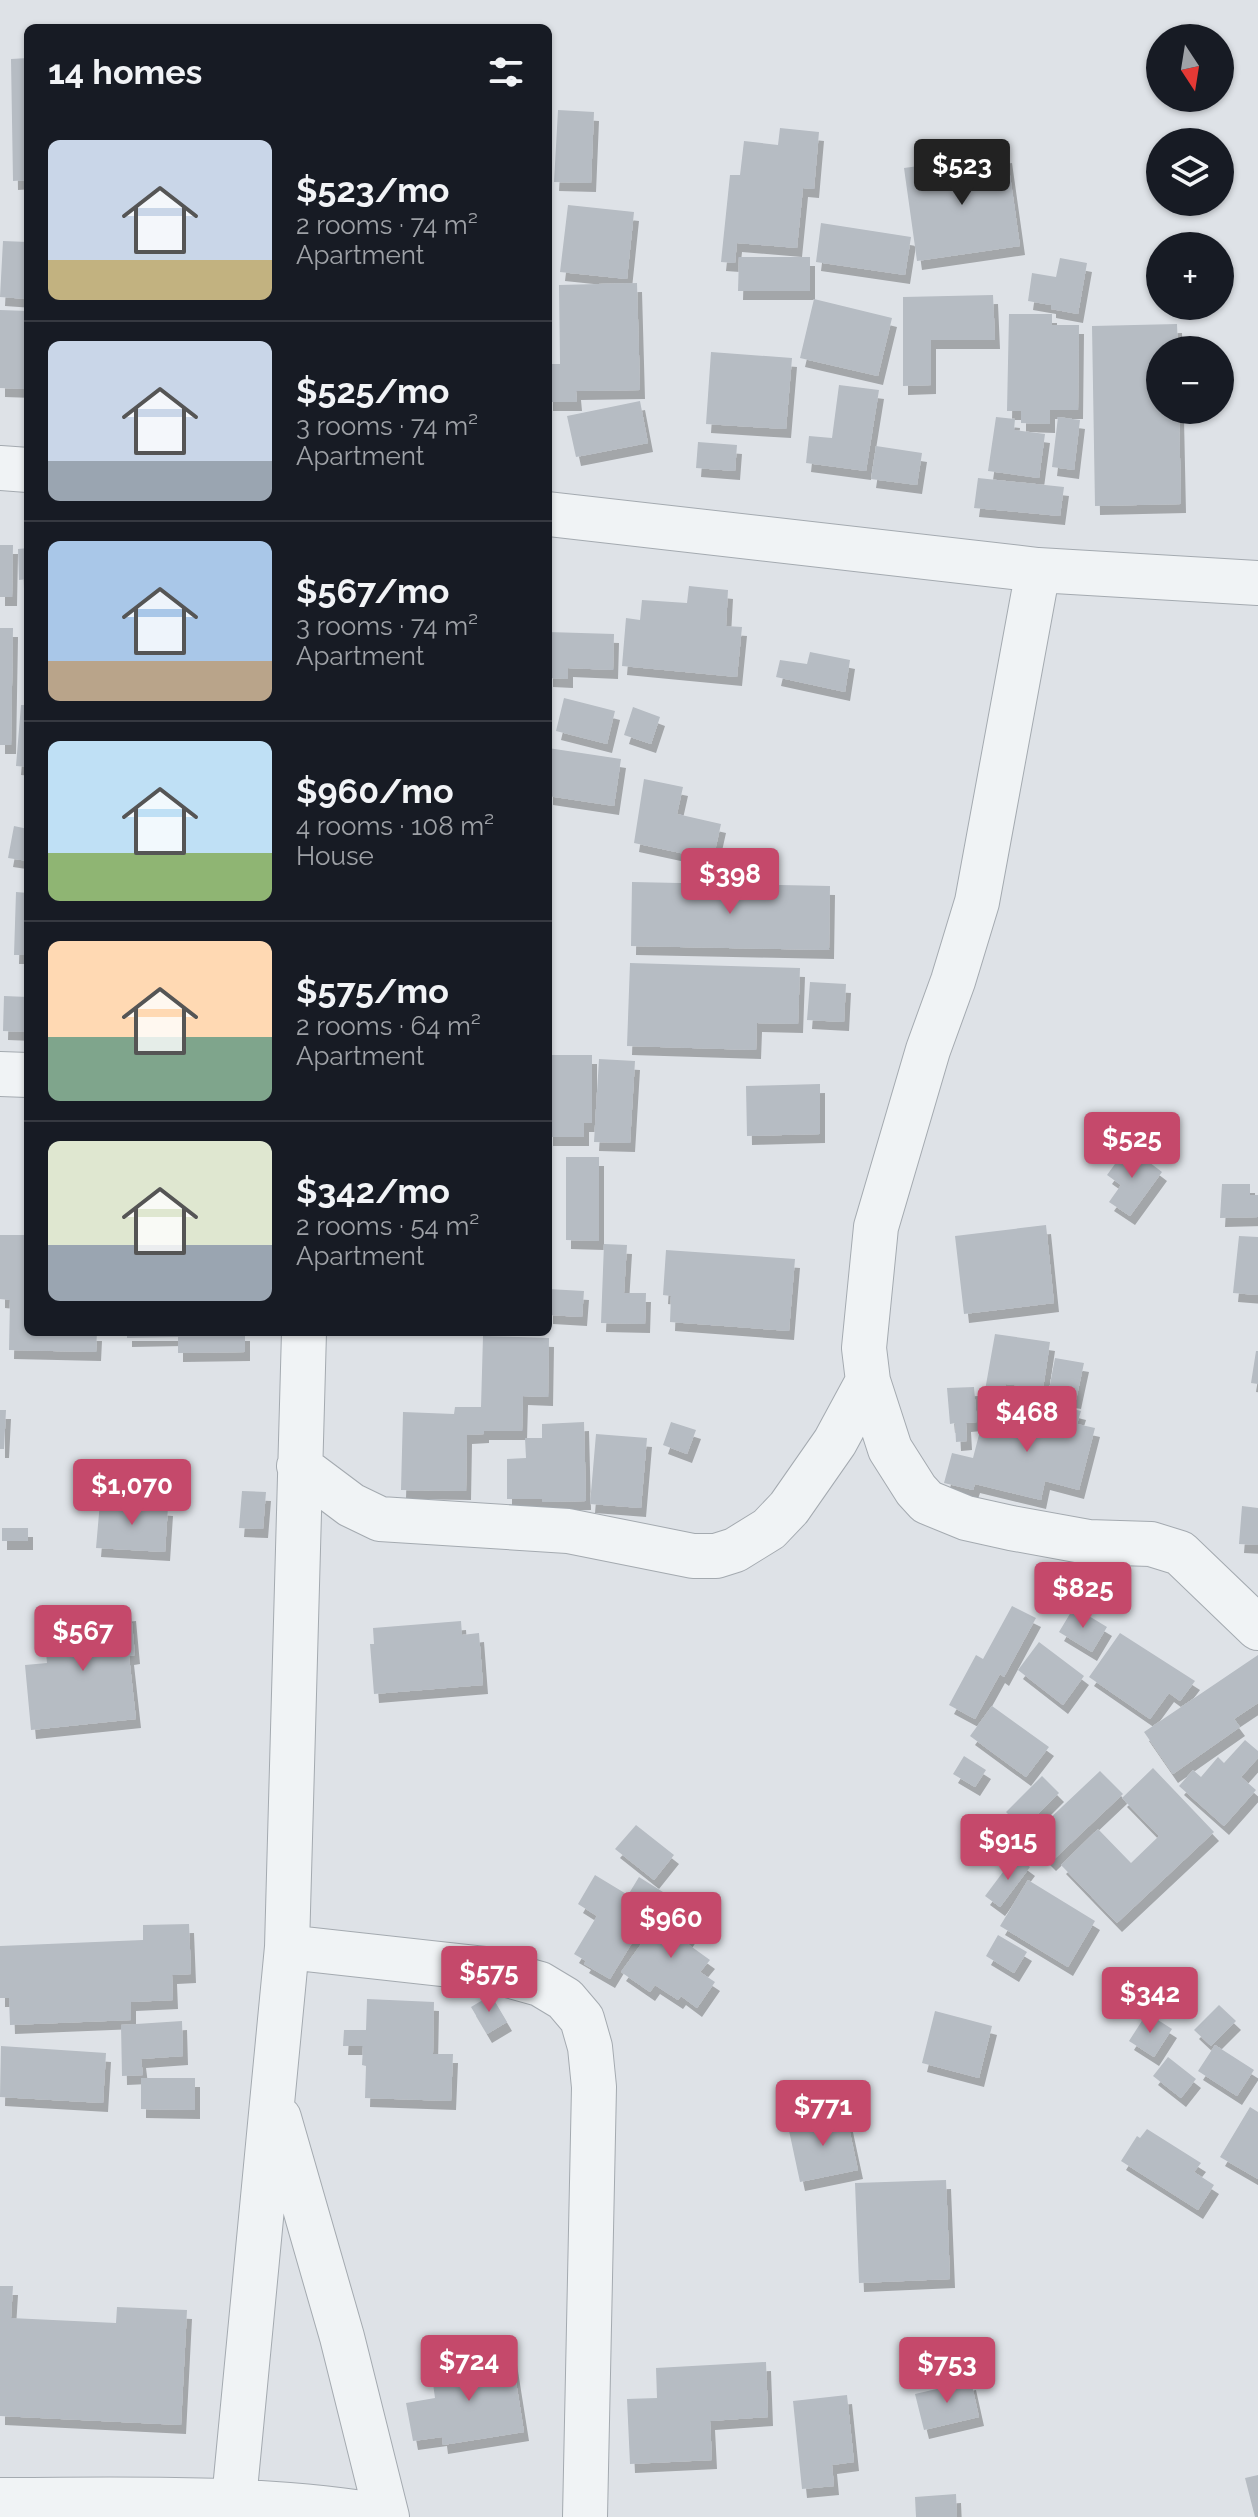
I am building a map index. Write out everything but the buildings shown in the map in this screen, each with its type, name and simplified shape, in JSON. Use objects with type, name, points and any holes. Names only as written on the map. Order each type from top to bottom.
[{"type":"street","points":[[0,468],[24,470]]},
{"type":"street","points":[[552,514],[1038,570],[1258,583]]},
{"type":"street","points":[[1038,570],[977,902],[928,1050],[876,1227],[864,1348],[868,1381],[890,1449],[927,1502],[966,1518],[1027,1531],[1088,1542],[1151,1544],[1169,1548],[1188,1561],[1258,1628]]},
{"type":"street","points":[[0,1074],[24,1075]]},
{"type":"street","points":[[234,2500],[287,1947],[304,1336]]},
{"type":"street","points":[[299,1466],[351,1505],[380,1519],[568,1531],[693,1556],[716,1556],[735,1550],[769,1529],[789,1508],[835,1442],[868,1381]]},
{"type":"street","points":[[287,1947],[486,1969],[540,1984],[565,1999],[582,2019],[590,2047],[594,2087],[585,2517]]},
{"type":"street","points":[[0,2500],[234,2500],[347,2510],[387,2517],[342,2337],[273,2096]]}]
